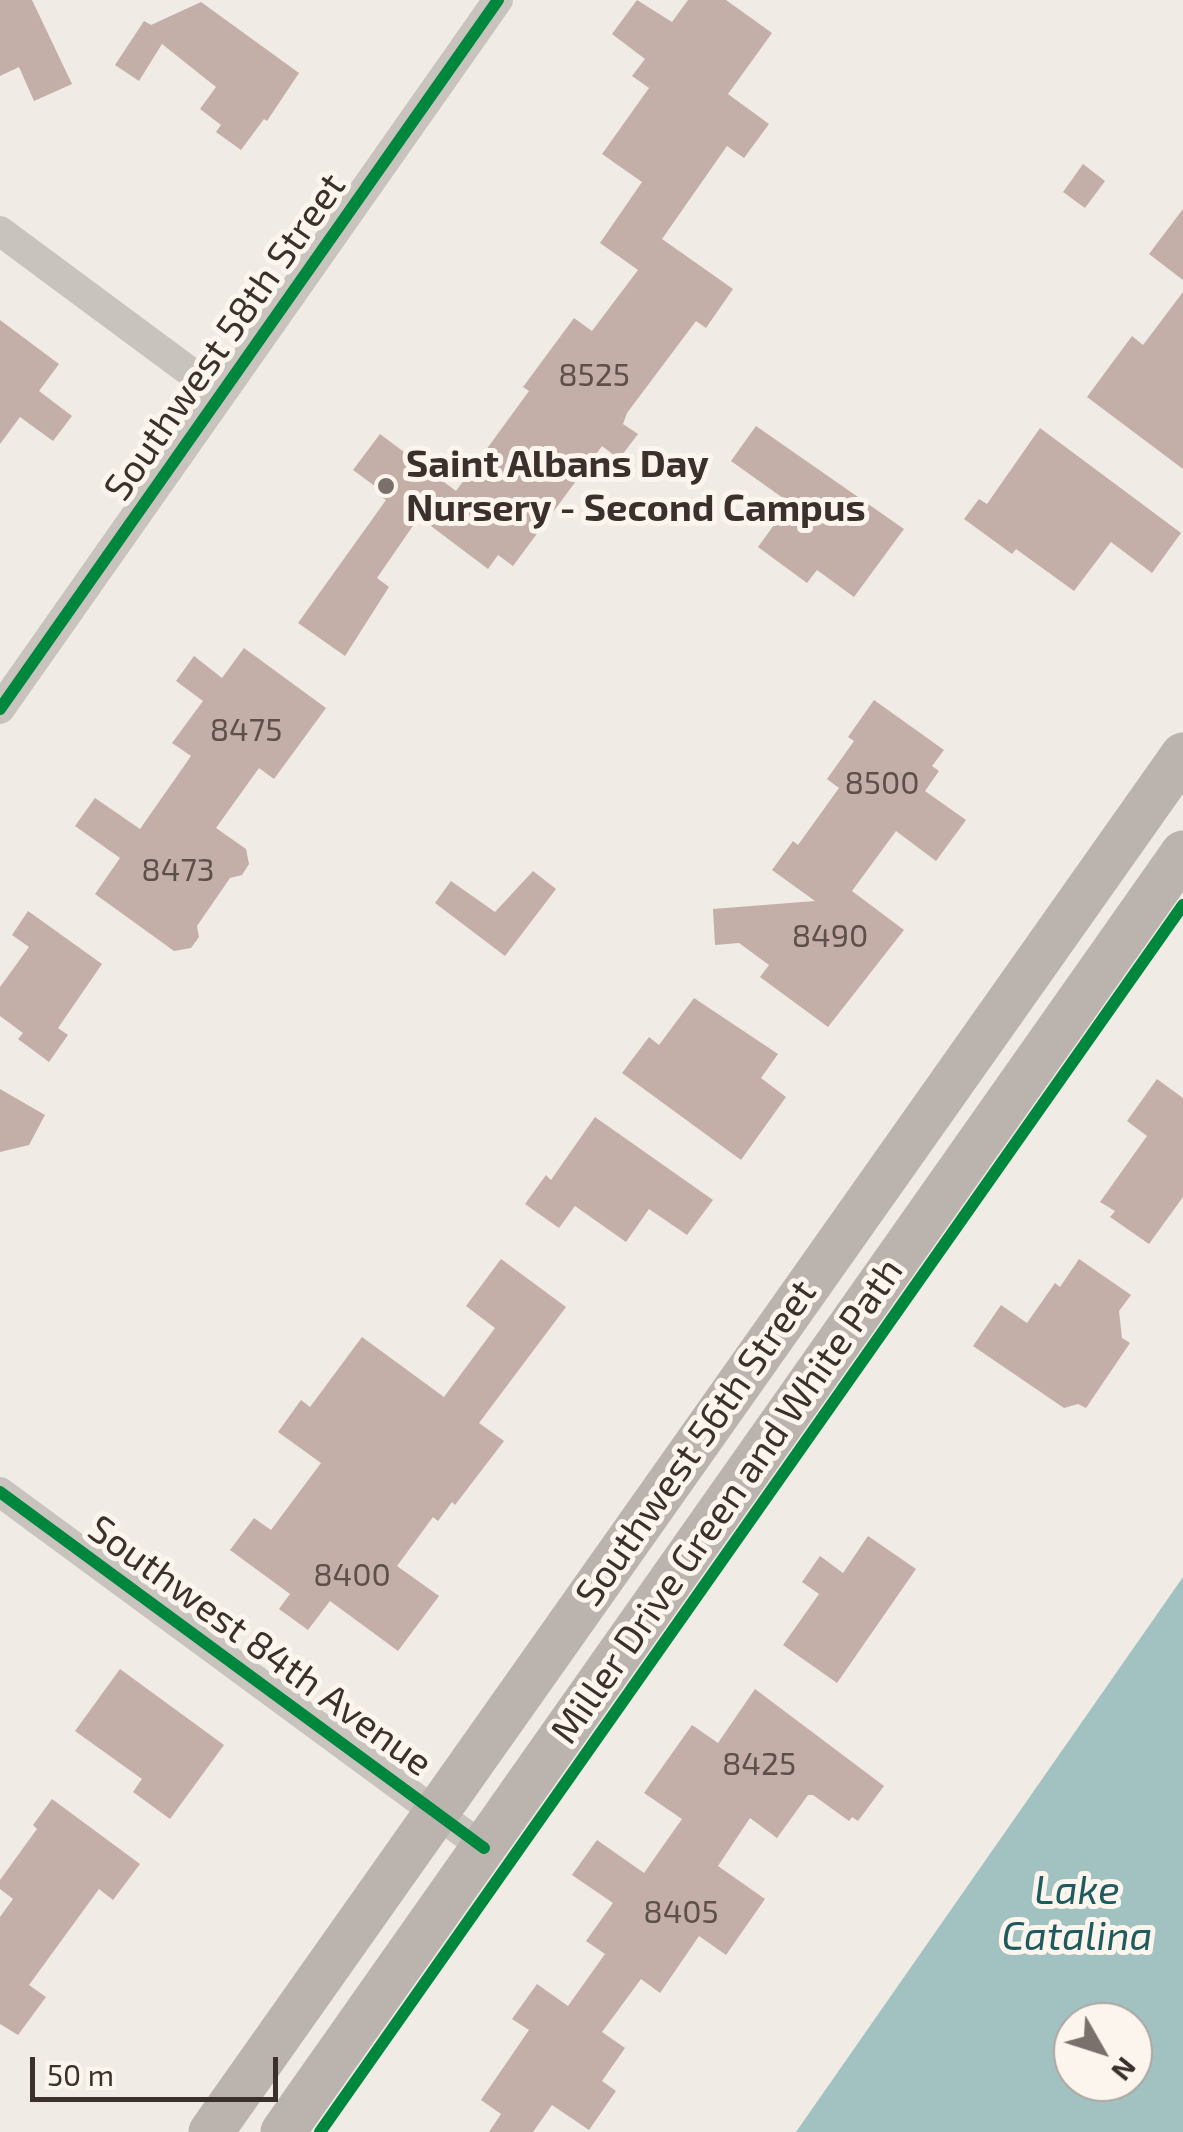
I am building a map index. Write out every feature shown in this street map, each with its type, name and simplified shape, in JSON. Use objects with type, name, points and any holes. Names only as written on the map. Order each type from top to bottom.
[{"type":"main road","name":"Southwest 56th Street","points":[[211,2132],[1183,754]]},
{"type":"main road","name":"Southwest 56th Street","points":[[283,2132],[1183,853]]},
{"type":"main road","points":[[918,1129],[966,1163]]},
{"type":"street","name":"Southwest 58th Street","points":[[0,709],[498,0]]},
{"type":"street","points":[[0,231],[220,394]]},
{"type":"street","name":"Southwest 84th Avenue","points":[[0,1492],[484,1848]]},
{"type":"water","name":"Lake Catalina","points":[[1183,1577],[1183,2132],[796,2132]]},
{"type":"building","points":[[0,0],[32,0],[72,84],[34,101],[19,67],[0,76]]},
{"type":"building","points":[[637,0],[672,22],[688,0],[726,0],[772,33],[728,94],[769,124],[744,158],[727,146],[662,239],[733,289],[706,328],[696,321],[627,413],[623,424],[638,434],[619,459],[602,446],[513,566],[498,555],[488,569],[419,517],[377,578],[389,587],[345,656],[298,623],[386,500],[380,496],[383,492],[353,470],[380,434],[456,491],[529,391],[523,387],[574,318],[592,331],[638,270],[600,243],[642,182],[602,154],[649,88],[632,76],[645,59],[612,34]]},
{"type":"building","points":[[201,2],[299,73],[267,121],[264,119],[241,150],[216,132],[221,125],[200,109],[216,87],[162,44],[139,81],[115,65],[144,21],[151,25]]},
{"type":"building","points":[[1083,164],[1105,181],[1085,208],[1063,192]]},
{"type":"building","points":[[1183,209],[1183,280],[1149,254]]},
{"type":"building","points":[[1183,292],[1183,469],[1087,397],[1132,336],[1143,345]]},
{"type":"building","points":[[0,320],[59,364],[39,391],[72,416],[53,441],[20,417],[0,444]]},
{"type":"building","points":[[756,426],[904,529],[854,597],[817,570],[807,583],[758,547],[790,503],[731,461]]},
{"type":"building","points":[[1040,428],[1181,533],[1152,573],[1111,542],[1074,591],[1016,549],[1012,554],[964,519],[979,499],[987,504]]},
{"type":"building","points":[[244,648],[326,708],[274,779],[259,768],[216,828],[246,849],[249,864],[242,875],[230,878],[197,926],[199,937],[191,948],[174,951],[95,894],[120,858],[75,826],[95,798],[140,829],[191,756],[172,743],[203,701],[176,681],[194,656],[222,678]]},
{"type":"building","points":[[874,700],[944,750],[932,766],[939,771],[925,791],[966,820],[936,861],[896,831],[852,891],[904,930],[828,1027],[760,977],[769,965],[739,943],[715,945],[713,909],[815,901],[772,870],[793,841],[798,845],[839,788],[827,779],[854,741],[848,737]]},
{"type":"building","points":[[533,871],[556,889],[505,956],[435,903],[451,881],[495,912]]},
{"type":"building","points":[[28,911],[102,964],[58,1028],[68,1035],[49,1062],[18,1039],[23,1033],[0,1016],[0,987],[29,947],[12,935]]},
{"type":"building","points":[[694,998],[778,1054],[761,1078],[786,1097],[741,1160],[622,1073],[649,1037],[659,1045]]},
{"type":"building","points":[[1157,1079],[1183,1098],[1183,1197],[1149,1244],[1110,1217],[1115,1211],[1100,1202],[1147,1136],[1127,1121]]},
{"type":"building","points":[[0,1089],[45,1115],[29,1145],[0,1152]]},
{"type":"building","points":[[595,1117],[713,1200],[687,1235],[649,1209],[626,1242],[575,1206],[559,1228],[525,1204],[546,1175],[551,1180]]},
{"type":"building","points":[[501,1259],[566,1307],[479,1423],[504,1441],[455,1505],[452,1502],[438,1521],[433,1517],[397,1566],[439,1596],[398,1651],[330,1601],[308,1630],[279,1609],[290,1594],[230,1550],[254,1518],[271,1530],[321,1463],[278,1432],[301,1400],[310,1407],[362,1337],[444,1397],[495,1328],[466,1306]]},
{"type":"building","points":[[1079,1259],[1131,1295],[1119,1311],[1122,1338],[1130,1343],[1086,1408],[1078,1404],[1064,1408],[973,1346],[1001,1305],[1027,1323],[1055,1283],[1060,1287]]},
{"type":"building","points":[[868,1536],[916,1569],[837,1683],[783,1645],[819,1594],[802,1582],[820,1556],[843,1573]]},
{"type":"building","points":[[120,1669],[224,1745],[170,1819],[133,1792],[142,1779],[75,1731]]},
{"type":"building","points":[[755,1689],[884,1786],[858,1821],[852,1817],[849,1821],[813,1795],[808,1795],[777,1838],[750,1818],[718,1866],[765,1899],[726,1955],[699,1936],[660,1993],[641,1979],[602,2032],[625,2048],[602,2081],[616,2091],[589,2130],[552,2105],[533,2132],[489,2132],[501,2114],[481,2100],[529,2030],[512,2019],[537,1984],[568,2006],[605,1954],[586,1941],[613,1903],[572,1875],[597,1840],[644,1873],[682,1819],[644,1793],[692,1725],[718,1743]]},
{"type":"building","points":[[52,1799],[140,1864],[113,1900],[99,1889],[29,1985],[46,1997],[18,2035],[0,2024],[0,1917],[13,1899],[0,1889],[0,1880],[37,1829],[33,1825]]},
{"type":"cycle path","points":[[0,709],[498,0]]},
{"type":"cycle path","name":"Miller Drive Green and White Path","points":[[320,2132],[1183,905]]},
{"type":"cycle path","points":[[0,1492],[484,1848]]},
{"type":"place","name":"Saint Albans Day Nursery - Second Campus","points":[[386,486]]}]
